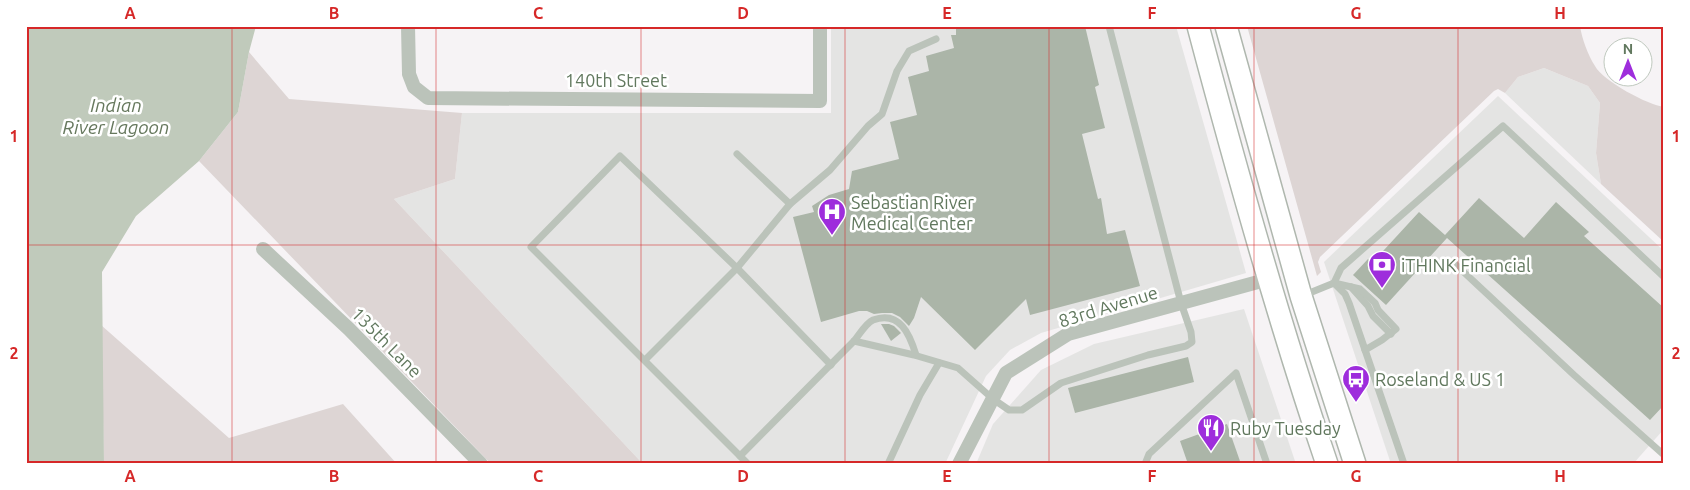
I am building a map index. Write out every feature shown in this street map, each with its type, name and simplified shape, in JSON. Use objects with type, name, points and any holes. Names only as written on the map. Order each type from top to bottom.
[{"type":"main road","points":[[1198,26],[1227,133],[1323,463]]},
{"type":"main road","points":[[1226,26],[1303,301],[1355,464]]},
{"type":"main road","points":[[1269,279],[1286,286],[1303,301]]},
{"type":"street","name":"140th Street","points":[[408,26],[409,74],[414,88],[428,98],[820,101],[820,26]]},
{"type":"street","name":"135th Lane","points":[[263,249],[349,329],[482,464]]},
{"type":"street","name":"83rd Avenue","points":[[959,464],[1006,373],[1068,334],[1269,279]]},
{"type":"lane","points":[[854,341],[916,355],[958,368],[993,399],[1009,410],[1022,410],[1061,383],[1148,355],[1186,346],[1192,342],[1191,332],[1180,303],[1109,26]]},
{"type":"lane","points":[[645,360],[737,268],[790,204],[830,170],[868,126],[882,114],[897,70],[909,51],[936,39]]},
{"type":"lane","points":[[1303,301],[1334,283],[1341,268],[1502,126],[1664,277]]},
{"type":"lane","points":[[737,154],[790,204]]},
{"type":"lane","points":[[748,464],[531,247],[620,156],[737,268],[831,365]]},
{"type":"lane","points":[[1454,262],[1574,375],[1664,455]]},
{"type":"lane","points":[[1334,283],[1351,287],[1368,306],[1373,316],[1394,331],[1365,350]]},
{"type":"lane","points":[[1334,283],[1345,294],[1349,303],[1404,464]]},
{"type":"lane","points":[[740,456],[831,365],[871,321],[882,319],[894,320],[902,325],[910,337],[916,355]]},
{"type":"lane","points":[[888,464],[920,395],[939,362]]},
{"type":"lane","points":[[1145,464],[1149,454],[1236,373],[1266,464]]},
{"type":"shaded area","name":"Sebastian River Medical Center","points":[[831,26],[1176,26],[1246,273],[1041,333],[1010,350],[986,376],[945,464],[643,464],[394,199],[455,179],[462,113],[831,113]]},
{"type":"shaded area","points":[[1247,26],[1580,26],[1588,52],[1595,66],[1602,74],[1602,88],[1622,88],[1648,102],[1664,107],[1664,242],[1601,184],[1596,153],[1600,103],[1588,86],[1544,68],[1518,77],[1505,93],[1498,89],[1494,91],[1320,257],[1318,262],[1321,272],[1317,276]]},
{"type":"shaded area","points":[[249,52],[289,99],[462,113],[455,179],[394,199],[643,464],[491,464],[199,161],[238,112]]},
{"type":"shaded area","points":[[1544,68],[1588,86],[1600,103],[1596,153],[1601,184],[1505,93],[1518,77]]},
{"type":"shaded area","points":[[1498,96],[1664,251],[1664,429],[1633,464],[1391,464],[1324,262]]},
{"type":"shaded area","points":[[1244,309],[1296,464],[976,464],[993,424],[1041,370],[1094,344]]},
{"type":"shaded area","points":[[101,325],[229,438],[343,404],[397,464],[104,464]]},
{"type":"water","name":"Indian River Lagoon","points":[[26,26],[256,26],[249,52],[238,112],[199,161],[136,216],[102,272],[104,464],[26,464]]},
{"type":"building","points":[[963,26],[1085,26],[1099,85],[1095,87],[1105,128],[1082,134],[1098,199],[1101,198],[1107,234],[1125,230],[1140,286],[1030,315],[1026,299],[975,350],[921,297],[914,318],[909,326],[900,317],[892,313],[874,314],[867,311],[859,311],[821,322],[793,217],[814,212],[812,206],[829,195],[849,189],[852,171],[899,159],[890,122],[917,115],[908,77],[929,71],[926,56],[954,48],[951,35],[956,35],[956,28]]},
{"type":"building","points":[[1479,198],[1524,238],[1556,202],[1589,232],[1584,236],[1664,308],[1664,405],[1650,420],[1447,238],[1386,305],[1353,275],[1368,259],[1372,263],[1419,212],[1445,235]]},
{"type":"building","points":[[881,324],[894,326],[901,333],[891,341]]},
{"type":"building","points":[[1188,357],[1194,382],[1075,413],[1068,388]]},
{"type":"building","name":"Ruby Tuesday","points":[[1227,424],[1241,464],[1188,464],[1180,441]]},
{"type":"place","name":"Sebastian River Medical Center","points":[[832,236]]},
{"type":"place","name":"iTHINK Financial","points":[[1382,289]]},
{"type":"place","name":"Roseland & US 1","points":[[1356,403]]},
{"type":"place","name":"Ruby Tuesday","points":[[1211,452]]}]
